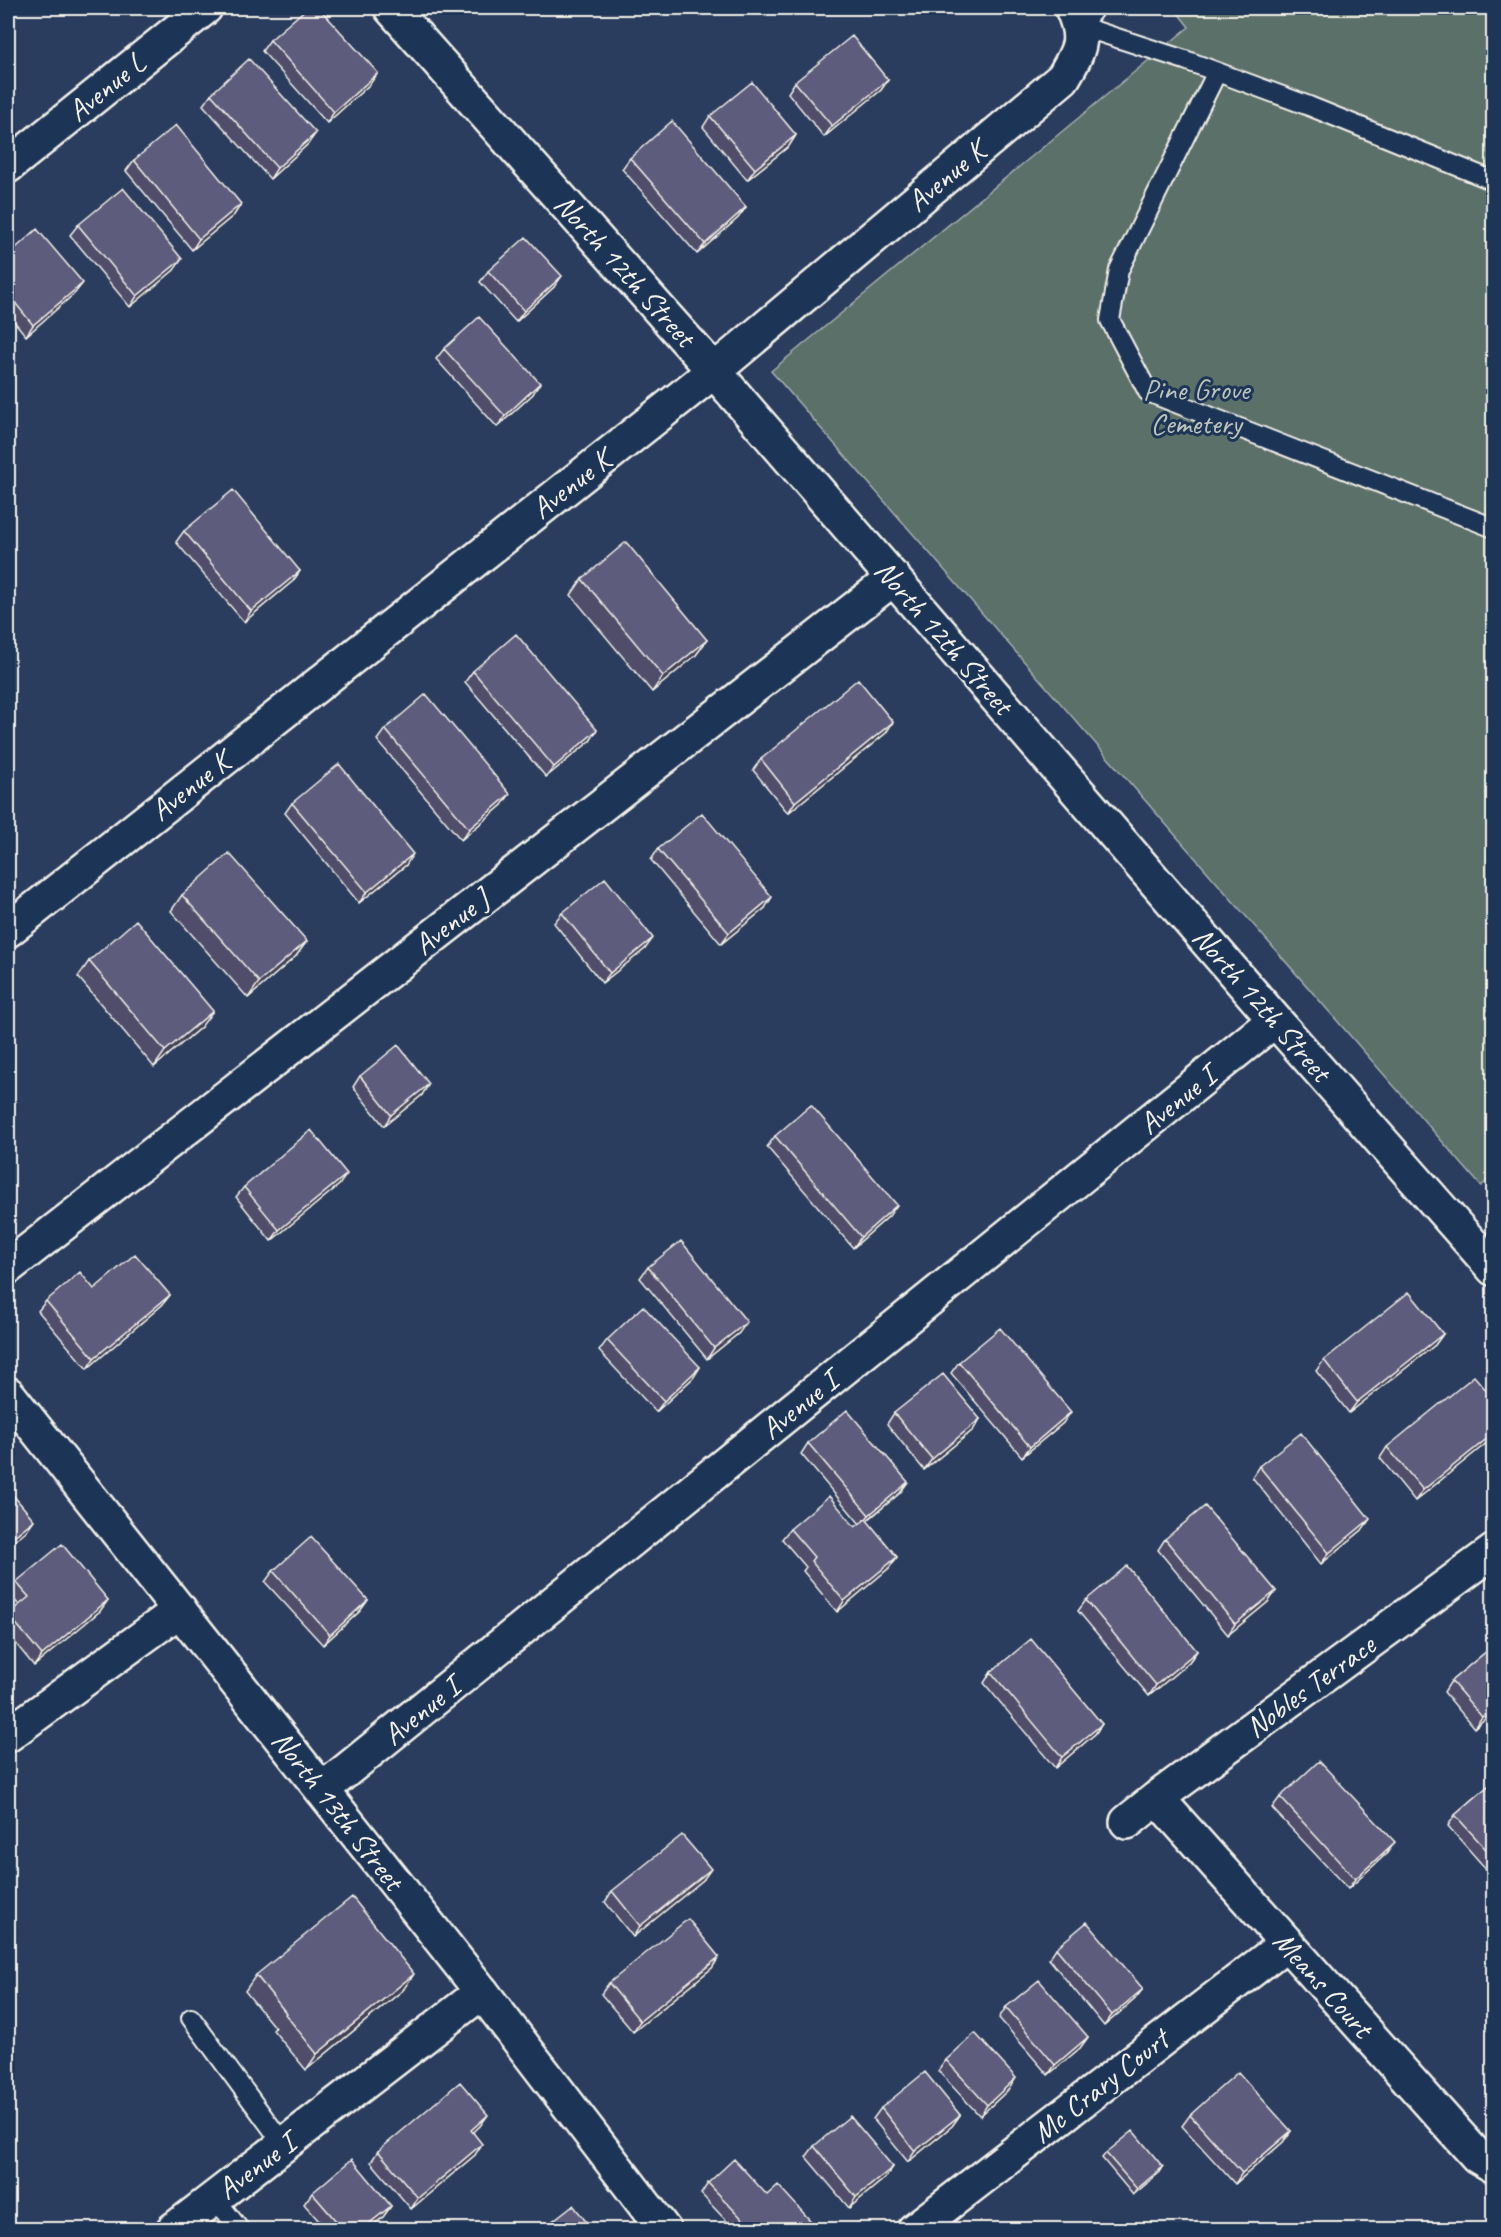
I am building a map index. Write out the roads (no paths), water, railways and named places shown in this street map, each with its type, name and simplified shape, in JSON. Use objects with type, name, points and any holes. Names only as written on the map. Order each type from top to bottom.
[{"type":"street","name":"Avenue L","points":[[8,166],[205,8]]},
{"type":"street","name":"North 12th Street","points":[[391,8],[714,371],[1275,1020],[1487,1249]]},
{"type":"street","name":"Avenue K","points":[[8,930],[714,371],[1063,78],[1079,50],[1082,14]]},
{"type":"street","name":"Avenue J","points":[[8,1267],[894,578]]},
{"type":"street","name":"Avenue I","points":[[322,1790],[1275,1020]]},
{"type":"street","name":"North 13th Street","points":[[8,1394],[482,1992],[664,2229]]},
{"type":"street","name":"Nobles Terrace","points":[[1127,1822],[1494,1551]]},
{"type":"street","points":[[8,1735],[180,1610]]},
{"type":"street","name":"Means Court","points":[[1157,1798],[1477,2156],[1494,2166]]},
{"type":"street","name":"Mc Crary Court","points":[[914,2229],[1287,1943]]},
{"type":"street","name":"Avenue I","points":[[173,2229],[482,1992]]},
{"type":"lane","points":[[1082,14],[1217,72],[1309,106],[1494,181]]},
{"type":"lane","points":[[1217,72],[1119,270],[1110,320],[1148,392],[1494,528]]},
{"type":"lane","points":[[191,2018],[284,2145]]},
{"type":"lane","points":[[214,2198],[240,2229]]},
{"type":"park label","name":"Pine Grove Cemetery","points":[[1196,406]]}]
